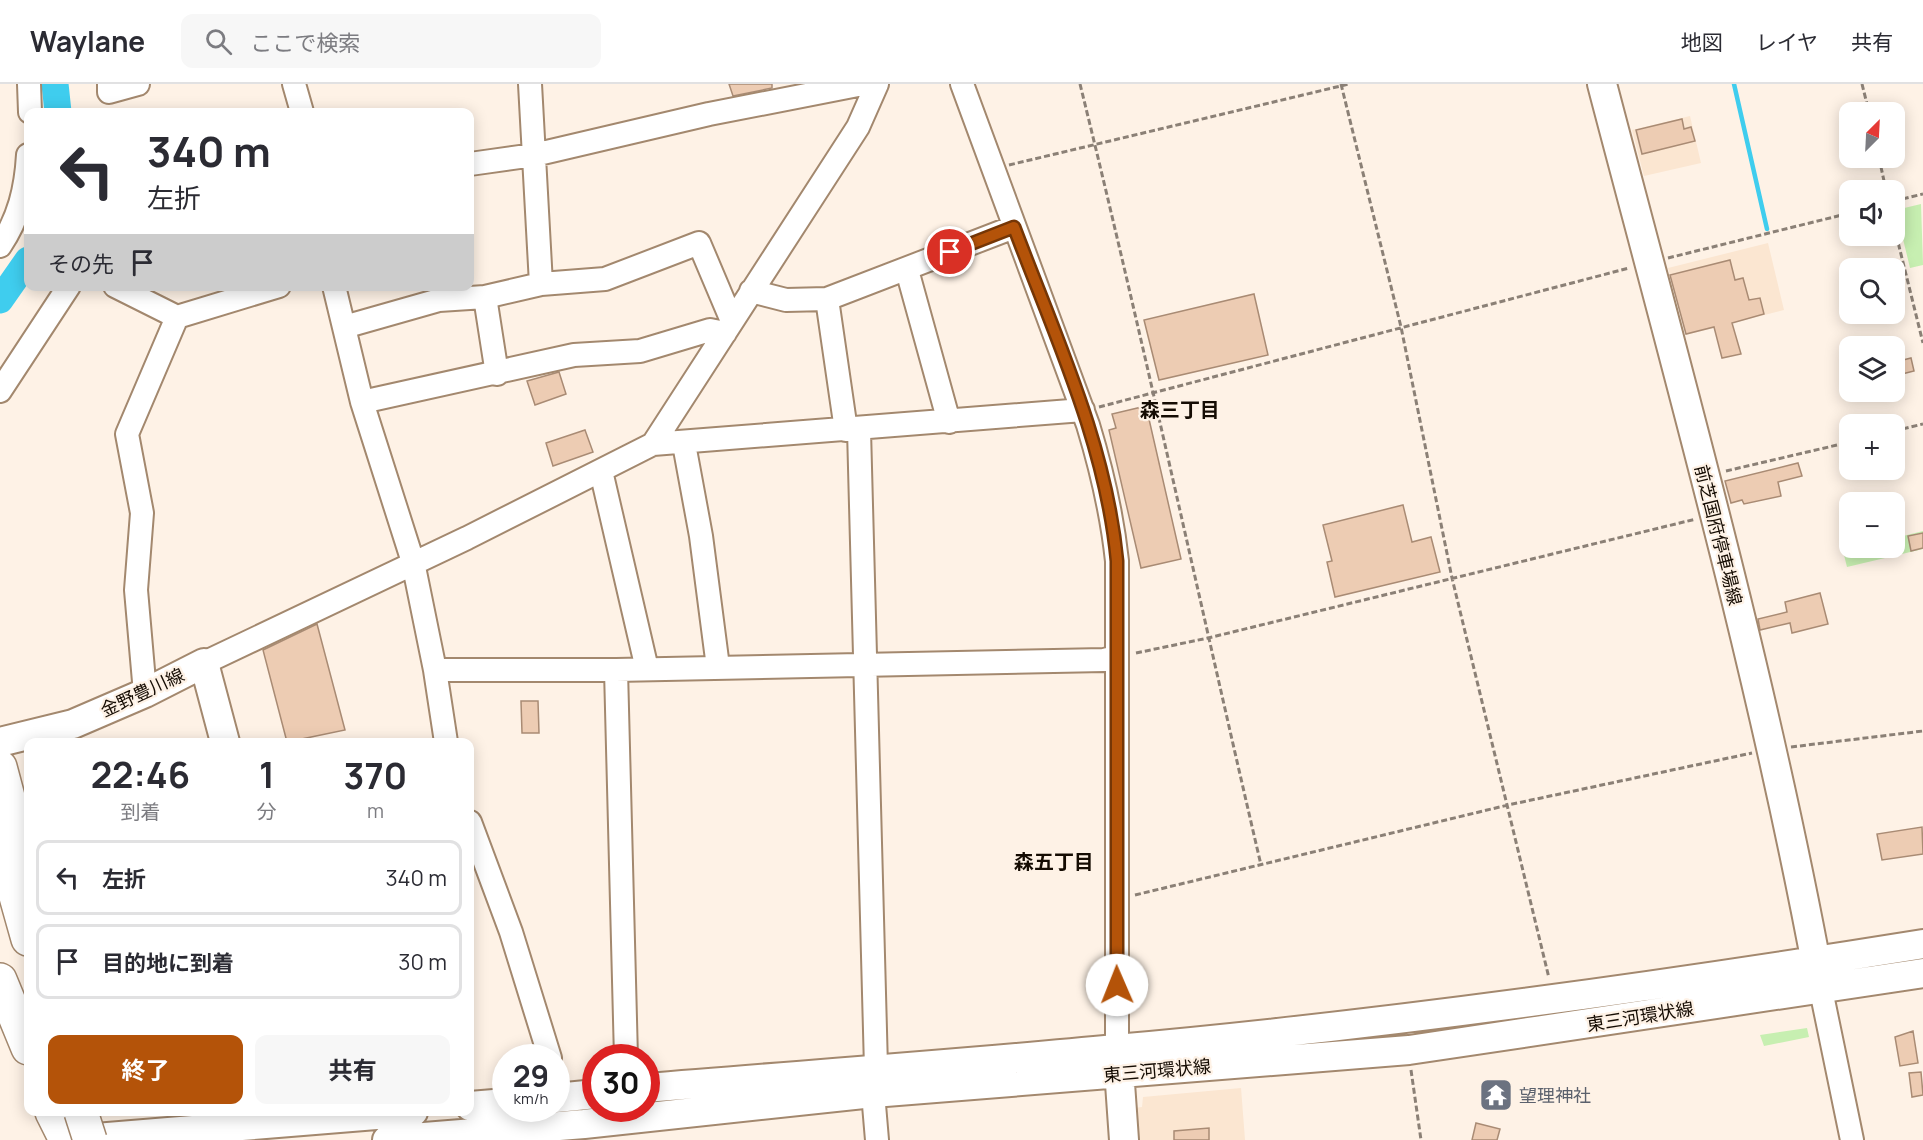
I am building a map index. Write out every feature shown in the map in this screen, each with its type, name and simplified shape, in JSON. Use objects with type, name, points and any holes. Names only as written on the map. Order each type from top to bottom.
[{"type":"highway","points":[[0,767],[24,857]]},
{"type":"highway","points":[[0,840],[24,925]]},
{"type":"highway","points":[[0,869],[24,950]]},
{"type":"highway","points":[[0,980],[24,1038]]},
{"type":"highway","points":[[58,1116],[81,1130]]},
{"type":"main road","name":"前芝国府停車場線","points":[[1602,84],[1715,515],[1770,749],[1821,990]]},
{"type":"main road","name":"金野豊川線","points":[[0,742],[73,724],[145,693],[204,663],[224,738]]},
{"type":"main road","name":"東三河環状線","points":[[1118,1061],[1923,944]]},
{"type":"main road","name":"東三河環状線","points":[[660,1089],[874,1081],[1118,1061],[1409,1050],[1923,973]]},
{"type":"main road","points":[[1118,1061],[1124,1140]]},
{"type":"main road","name":"東三河環状線","points":[[387,1140],[584,1124],[874,1081]]},
{"type":"main road","points":[[474,1106],[492,1104]]},
{"type":"main road","points":[[81,1130],[322,1116]]},
{"type":"street","points":[[29,84],[30,108]]},
{"type":"street","points":[[109,84],[109,92],[138,84]]},
{"type":"street","points":[[294,84],[301,108]]},
{"type":"street","points":[[530,84],[541,284]]},
{"type":"street","points":[[474,163],[534,155],[709,114],[863,84]]},
{"type":"street","points":[[653,444],[858,127],[877,84]]},
{"type":"street","points":[[962,84],[1083,411],[1103,473],[1113,524],[1117,561],[1118,1061]]},
{"type":"street","points":[[0,246],[12,228],[22,198],[24,184]]},
{"type":"street","points":[[751,291],[786,300],[827,299],[1014,227]]},
{"type":"street","points":[[344,327],[439,300],[485,297],[541,284],[605,279],[699,243],[728,327]]},
{"type":"street","points":[[907,270],[949,422]]},
{"type":"street","points":[[0,391],[66,291]]},
{"type":"street","points":[[125,291],[177,317],[263,291]]},
{"type":"street","points":[[335,291],[362,402],[413,562],[435,670],[445,738]]},
{"type":"street","points":[[485,297],[497,374]]},
{"type":"street","points":[[827,299],[852,430],[866,664],[877,1140]]},
{"type":"street","points":[[145,693],[136,590],[142,513],[128,434],[177,317]]},
{"type":"street","points":[[362,402],[574,356],[640,351],[710,330],[728,327]]},
{"type":"street","points":[[204,663],[467,538],[653,444],[684,444],[1083,411]]},
{"type":"street","points":[[684,444],[700,536],[718,668]]},
{"type":"street","points":[[601,471],[647,669]]},
{"type":"street","points":[[435,670],[616,670],[1104,660],[1116,657]]},
{"type":"street","points":[[616,670],[626,1044]]},
{"type":"street","points":[[474,833],[511,932],[546,1044]]},
{"type":"street","points":[[1821,990],[1852,1140]]},
{"type":"path","points":[[1080,84],[1155,392],[1208,638],[1262,865]]},
{"type":"path","points":[[993,169],[1349,84]]},
{"type":"path","points":[[1862,84],[1866,102]]},
{"type":"path","points":[[1341,85],[1401,327],[1452,578],[1554,998]]},
{"type":"path","points":[[1905,198],[1923,194]]},
{"type":"path","points":[[1083,411],[1401,327],[1839,216]]},
{"type":"path","points":[[1899,246],[1923,343]]},
{"type":"path","points":[[1905,428],[1923,424]]},
{"type":"path","points":[[1704,476],[1839,445]]},
{"type":"path","points":[[1116,657],[1208,638],[1715,515]]},
{"type":"path","points":[[1116,900],[1508,806],[1770,749],[1923,731]]},
{"type":"path","points":[[1409,1050],[1421,1140]]},
{"type":"shaded area","points":[[1690,116],[1701,163],[1644,176],[1632,130]]},
{"type":"shaded area","points":[[1768,243],[1784,310],[1686,335],[1668,268]]},
{"type":"shaded area","points":[[1241,1088],[1245,1140],[1135,1140],[1134,1108],[1142,1107],[1143,1097]]},
{"type":"green space","points":[[1921,204],[1923,265],[1910,268],[1905,246],[1905,208]]},
{"type":"green space","points":[[1923,531],[1923,549],[1905,553],[1905,536]]},
{"type":"green space","points":[[1845,558],[1885,558],[1847,567]]},
{"type":"green space","points":[[1807,1028],[1809,1037],[1764,1046],[1760,1035]]},
{"type":"building","points":[[729,84],[772,84],[772,88],[733,96]]},
{"type":"building","points":[[1682,119],[1684,129],[1691,127],[1695,141],[1642,154],[1636,130]]},
{"type":"building","points":[[1730,260],[1735,280],[1743,278],[1749,300],[1760,298],[1764,314],[1732,323],[1741,354],[1722,358],[1714,327],[1686,334],[1670,275]]},
{"type":"building","points":[[1254,294],[1268,355],[1159,380],[1144,320]]},
{"type":"building","points":[[1911,358],[1914,371],[1905,373],[1905,360]]},
{"type":"building","points":[[559,372],[566,394],[535,405],[527,381]]},
{"type":"building","points":[[1146,406],[1181,559],[1141,568],[1109,430],[1116,428],[1112,414]]},
{"type":"building","points":[[585,430],[593,452],[553,466],[546,443]]},
{"type":"building","points":[[1798,463],[1802,476],[1778,482],[1781,496],[1744,504],[1742,500],[1731,503],[1725,481]]},
{"type":"building","points":[[1403,505],[1412,542],[1431,537],[1440,572],[1335,597],[1327,562],[1332,561],[1323,525]]},
{"type":"building","points":[[1923,533],[1923,548],[1911,551],[1908,536]]},
{"type":"building","points":[[1820,593],[1828,624],[1792,633],[1790,623],[1760,630],[1758,619],[1787,612],[1785,602]]},
{"type":"building","points":[[317,624],[345,730],[306,738],[286,738],[263,650]]},
{"type":"building","points":[[521,701],[538,701],[539,733],[522,733]]},
{"type":"building","points":[[1922,827],[1923,854],[1882,860],[1877,834]]},
{"type":"building","points":[[1913,1031],[1918,1063],[1900,1066],[1895,1037]]},
{"type":"building","points":[[1921,1072],[1923,1095],[1912,1097],[1909,1073]]},
{"type":"building","points":[[1476,1123],[1500,1129],[1497,1140],[1472,1140]]},
{"type":"building","points":[[1209,1128],[1209,1140],[1174,1140],[1174,1131]]},
{"type":"waterway","points":[[55,84],[58,108]]},
{"type":"waterway","points":[[1734,84],[1767,229]]},
{"type":"waterway","points":[[0,300],[24,266]]},
{"type":"place","name":"望理神社","points":[[1496,1095]]},
{"type":"district","name":"森三丁目","points":[[1180,409]]},
{"type":"district","name":"森五丁目","points":[[1054,861]]},
{"type":"route","points":[[950,252],[1014,227],[1088,425],[1110,500],[1117,561],[1117,985]]}]
